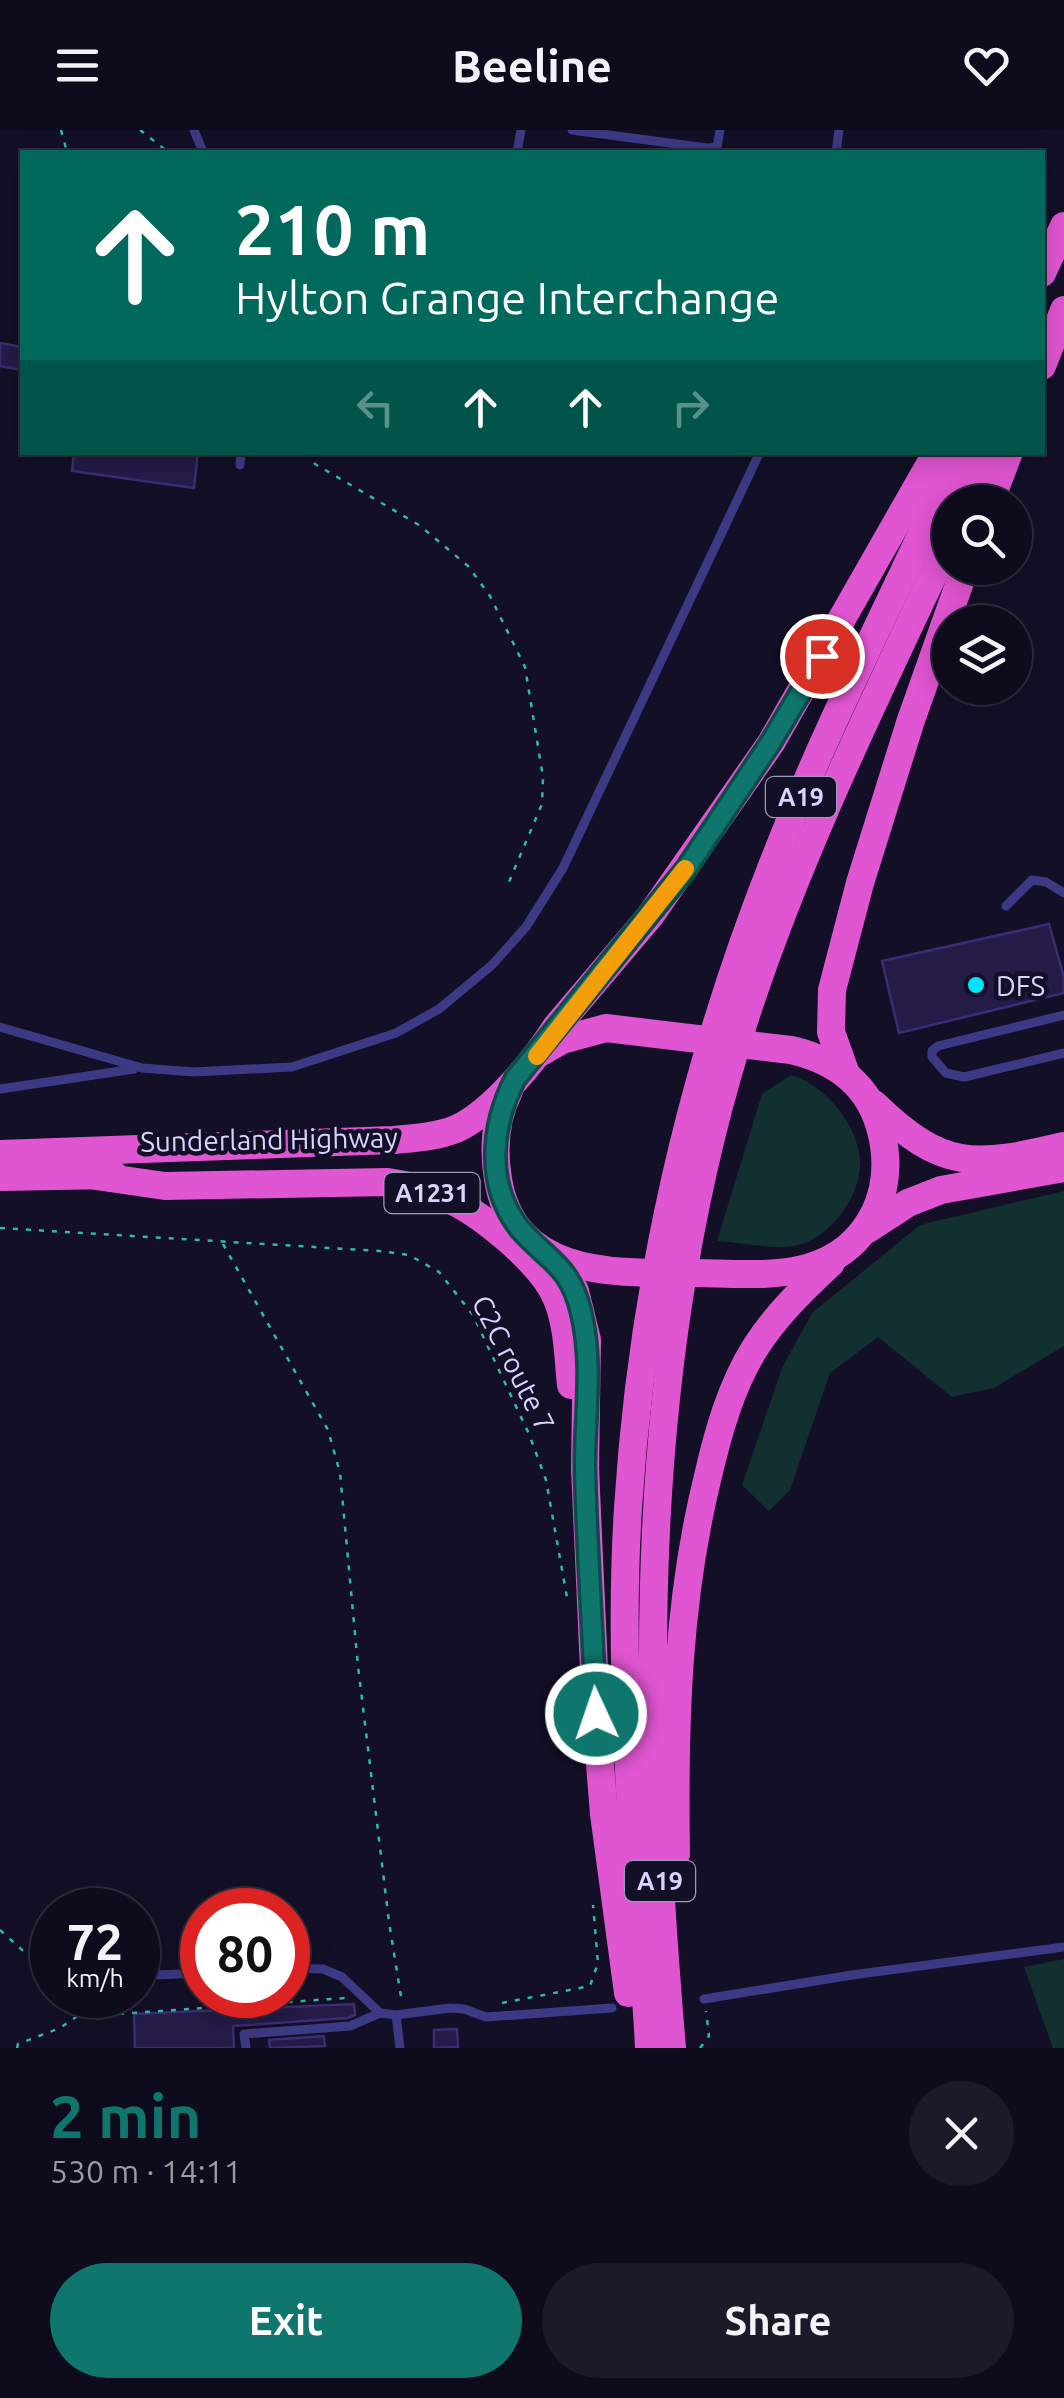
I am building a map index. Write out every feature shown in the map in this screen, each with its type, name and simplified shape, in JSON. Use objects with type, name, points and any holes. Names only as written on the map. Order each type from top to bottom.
[{"type":"highway","points":[[1045,259],[1064,225]]},
{"type":"highway","points":[[1045,266],[1064,225]]},
{"type":"highway","points":[[1045,336],[1064,297]]},
{"type":"highway","points":[[1045,358],[1064,310]]},
{"type":"highway","name":"A19","points":[[540,1053],[556,1027],[686,869],[771,742],[936,455]]},
{"type":"highway","name":"A19","points":[[650,2048],[626,1715],[628,1529],[640,1384],[659,1258],[702,1072],[748,928],[844,698],[959,455]]},
{"type":"highway","points":[[975,485],[989,455]]},
{"type":"highway","points":[[997,485],[1009,455]]},
{"type":"highway","name":"A19","points":[[672,2048],[658,1849],[651,1630],[662,1434],[688,1232],[726,1080],[776,928],[932,578]]},
{"type":"highway","name":"A1231","points":[[846,1074],[831,1032],[832,990],[860,883],[911,720],[960,585]]},
{"type":"highway","name":"A1231","points":[[639,2048],[604,1814],[596,1714],[585,1468],[587,1340],[567,1275],[522,1231],[504,1205],[495,1158],[500,1113],[515,1079],[540,1053],[562,1040],[606,1028],[791,1050],[819,1058],[846,1074],[926,1147],[967,1161],[1014,1158],[1064,1146]]},
{"type":"highway","name":"Sunderland Highway","points":[[0,1154],[420,1138],[468,1122],[515,1079]]},
{"type":"highway","name":"A1231","points":[[863,1233],[879,1202],[886,1160],[879,1120],[866,1096]]},
{"type":"highway","name":"Sunderland Highway","points":[[0,1178],[400,1166],[457,1185],[522,1231]]},
{"type":"highway","name":"A1231","points":[[550,1255],[577,1267],[610,1272],[760,1274],[809,1268],[836,1258],[863,1233],[908,1202],[932,1193],[1064,1168]]},
{"type":"highway","name":"A1231","points":[[96,1176],[164,1186],[388,1182],[409,1185],[459,1205],[530,1261],[556,1297],[564,1319],[575,1423],[585,1468]]},
{"type":"highway","name":"A19","points":[[686,2048],[677,1912],[675,1764],[677,1674],[690,1562],[716,1443],[754,1348],[779,1316],[836,1258]]},
{"type":"lane","points":[[572,130],[717,148],[720,130]]},
{"type":"lane","points":[[240,465],[241,455]]},
{"type":"lane","points":[[0,1026],[142,1068],[194,1072],[292,1067],[396,1033],[439,1009],[492,966],[526,927],[563,868],[759,455]]},
{"type":"lane","points":[[1006,906],[1032,880],[1046,882],[1064,893]]},
{"type":"lane","points":[[1064,1016],[938,1046],[932,1051],[932,1058],[946,1073],[964,1077],[1064,1053]]},
{"type":"lane","points":[[0,1089],[142,1068]]},
{"type":"lane","points":[[704,1999],[852,1974],[1064,1947]]},
{"type":"lane","points":[[310,1969],[324,1969],[342,1977],[380,2013]]},
{"type":"lane","points":[[246,2048],[244,2034],[350,2026],[380,2013],[450,2008],[486,2017],[612,2008]]},
{"type":"lane","points":[[400,2014],[400,2048]]},
{"type":"path","points":[[140,130],[165,150]]},
{"type":"path","points":[[309,455],[316,464],[420,525],[468,566],[490,596],[525,667],[541,760],[542,804],[506,888]]},
{"type":"path","name":"C2C route 7","points":[[0,1228],[409,1255],[439,1272],[473,1315],[530,1434],[546,1480],[559,1539],[570,1618]]},
{"type":"path","points":[[222,1241],[328,1430],[340,1472],[358,1666],[400,2014]]},
{"type":"path","points":[[486,2017],[499,2004],[590,1986],[598,1964],[594,1906]]},
{"type":"path","points":[[0,1930],[30,1957]]},
{"type":"path","points":[[160,2010],[362,1997]]},
{"type":"path","points":[[700,2048],[709,2036],[704,1999]]},
{"type":"path","points":[[18,2048],[18,2044],[60,2028],[74,2018]]},
{"type":"green space","points":[[791,1075],[816,1087],[846,1120],[860,1161],[855,1189],[831,1226],[807,1242],[776,1247],[717,1241],[762,1094]]},
{"type":"green space","points":[[1064,1191],[1064,1346],[994,1388],[952,1397],[878,1337],[830,1373],[790,1490],[769,1511],[742,1485],[782,1368],[812,1313],[920,1225]]},
{"type":"green space","points":[[1064,1959],[1064,2048],[1053,2048],[1024,1967]]},
{"type":"building","points":[[0,343],[20,347],[20,370],[0,366]]},
{"type":"building","points":[[74,455],[198,455],[194,488],[72,471]]},
{"type":"building","name":"DFS","points":[[1049,924],[1064,978],[1064,993],[899,1033],[882,961]]},
{"type":"building","points":[[354,2004],[355,2015],[233,2026],[234,2048],[135,2048],[134,2018],[160,2018],[160,2013],[180,2012],[180,2018],[310,2018],[310,2006]]},
{"type":"building","points":[[457,2029],[458,2047],[434,2048],[434,2030]]},
{"type":"building","points":[[324,2036],[325,2046],[270,2048],[269,2040]]},
{"type":"slow traffic","points":[[537,1056],[556,1027],[685,869]]},
{"type":"place","name":"DFS","points":[[976,985]]},
{"type":"route","points":[[596,1714],[585,1468],[587,1340],[581,1310],[567,1275],[522,1231],[504,1205],[495,1136],[515,1079],[686,869],[771,742],[822,656]]}]
